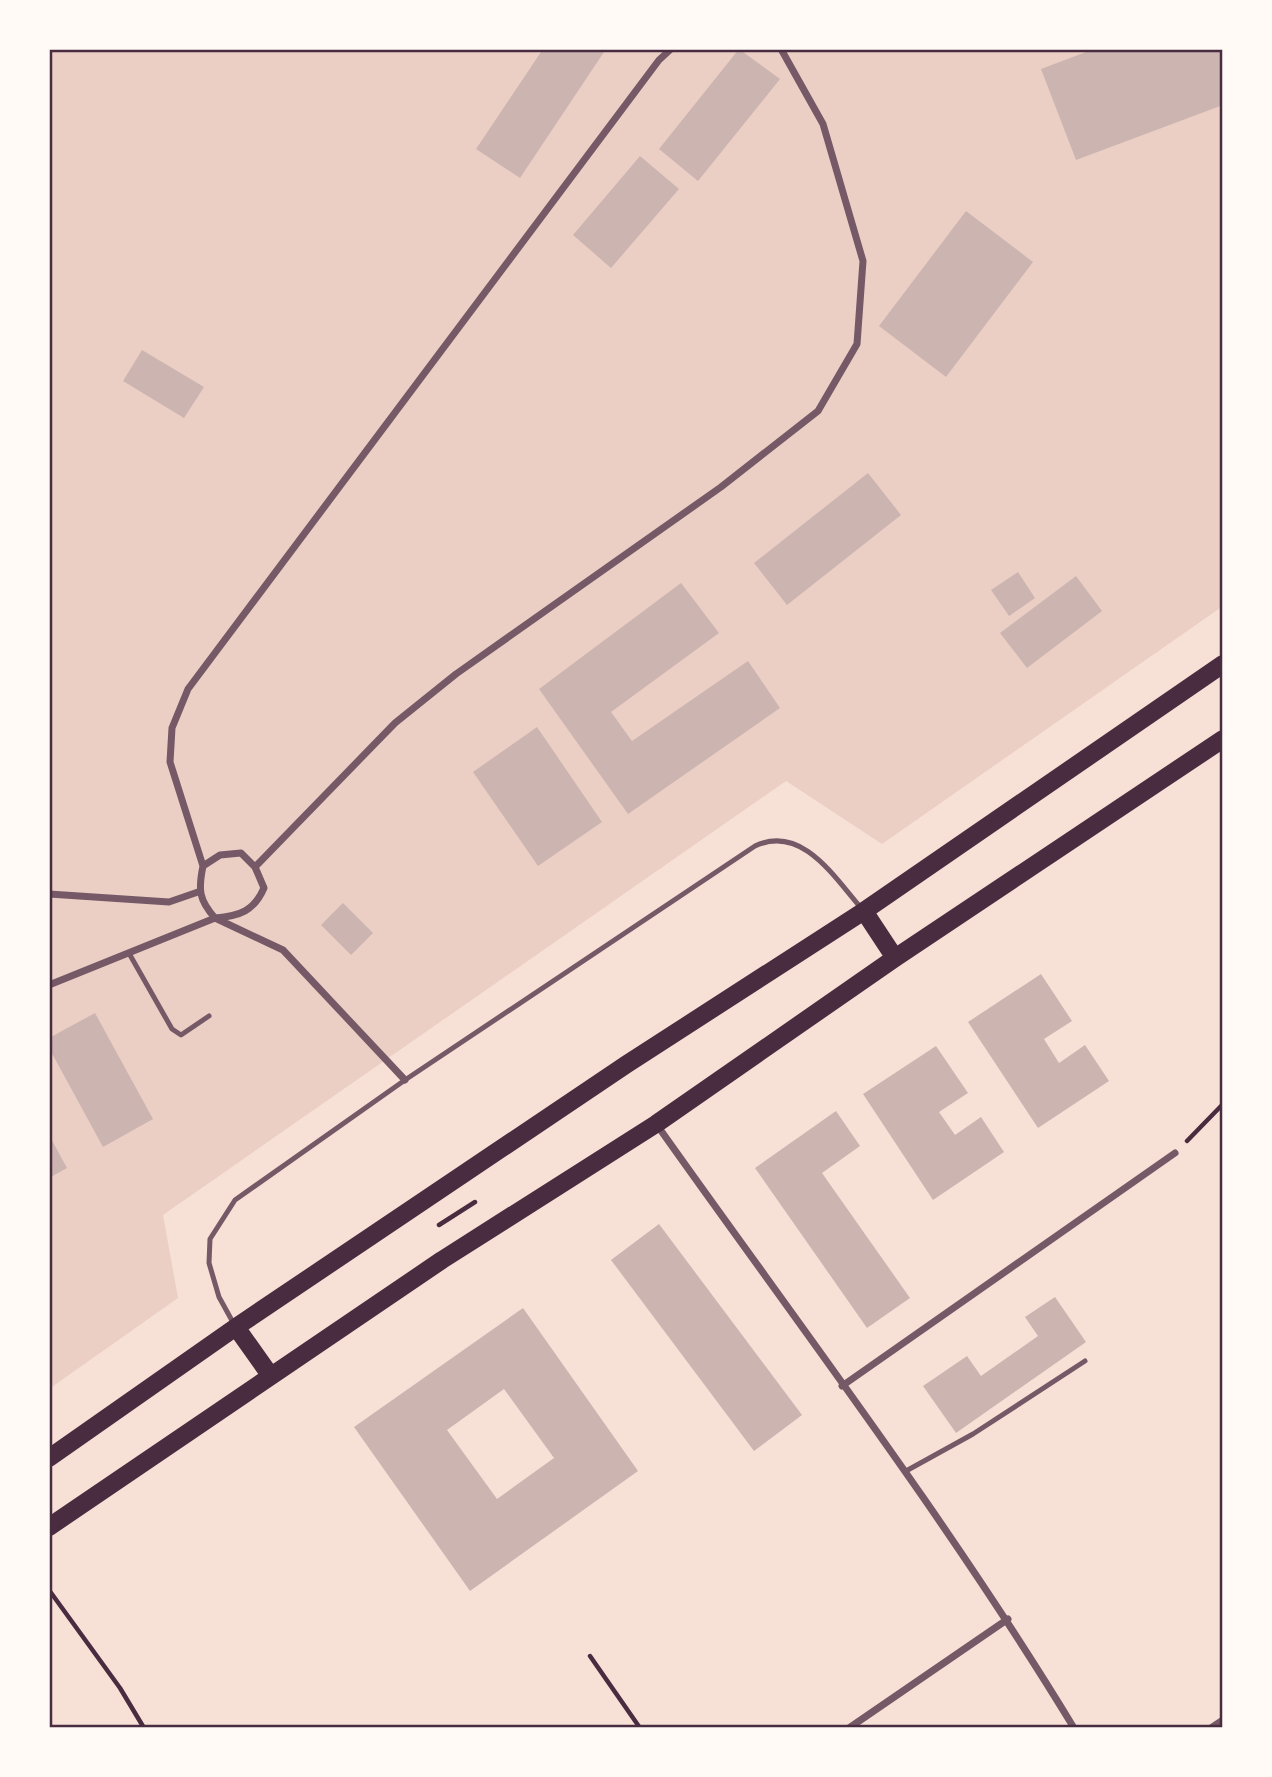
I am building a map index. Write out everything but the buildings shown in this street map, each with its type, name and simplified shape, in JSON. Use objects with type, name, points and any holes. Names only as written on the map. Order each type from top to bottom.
[{"type":"main road","points":[[49,1458],[236,1327],[615,1071],[864,911],[1223,664]]},
{"type":"main road","points":[[49,1527],[442,1260],[656,1124],[895,958],[1223,739]]},
{"type":"main road","points":[[864,911],[895,958]]},
{"type":"main road","points":[[236,1327],[271,1376]]},
{"type":"street","points":[[405,1080],[283,950],[215,918],[204,906],[198,892],[203,866],[170,762],[172,729],[188,689],[642,82],[670,49]]},
{"type":"street","points":[[255,867],[395,723],[456,674],[722,487],[818,411],[857,344],[863,261],[823,124],[781,49]]},
{"type":"street","points":[[49,985],[130,955],[215,918],[239,916],[257,905],[264,888],[255,867],[241,853],[219,855],[203,866]]},
{"type":"street","points":[[49,894],[169,902],[198,892]]},
{"type":"street","points":[[656,1124],[842,1386],[906,1471],[1008,1619],[1074,1728]]},
{"type":"street","points":[[842,1386],[1175,1153]]},
{"type":"street","points":[[849,1728],[1008,1619]]},
{"type":"street","points":[[1212,1728],[1223,1720]]},
{"type":"lane","points":[[236,1327],[219,1297],[209,1263],[210,1239],[218,1223],[234,1200],[260,1180],[405,1080],[770,839],[793,843],[816,857],[864,911]]},
{"type":"lane","points":[[130,955],[172,1029],[181,1035],[209,1016]]},
{"type":"lane","points":[[906,1471],[974,1434],[1085,1361]]},
{"type":"path","points":[[1175,1153],[1223,1104]]},
{"type":"path","points":[[439,1225],[475,1202]]},
{"type":"path","points":[[49,1590],[120,1688],[144,1728]]},
{"type":"path","points":[[590,1656],[640,1728]]},
{"type":"shaded area","points":[[49,49],[1223,49],[1223,606],[882,844],[786,781],[163,1215],[178,1298],[49,1389]]}]
